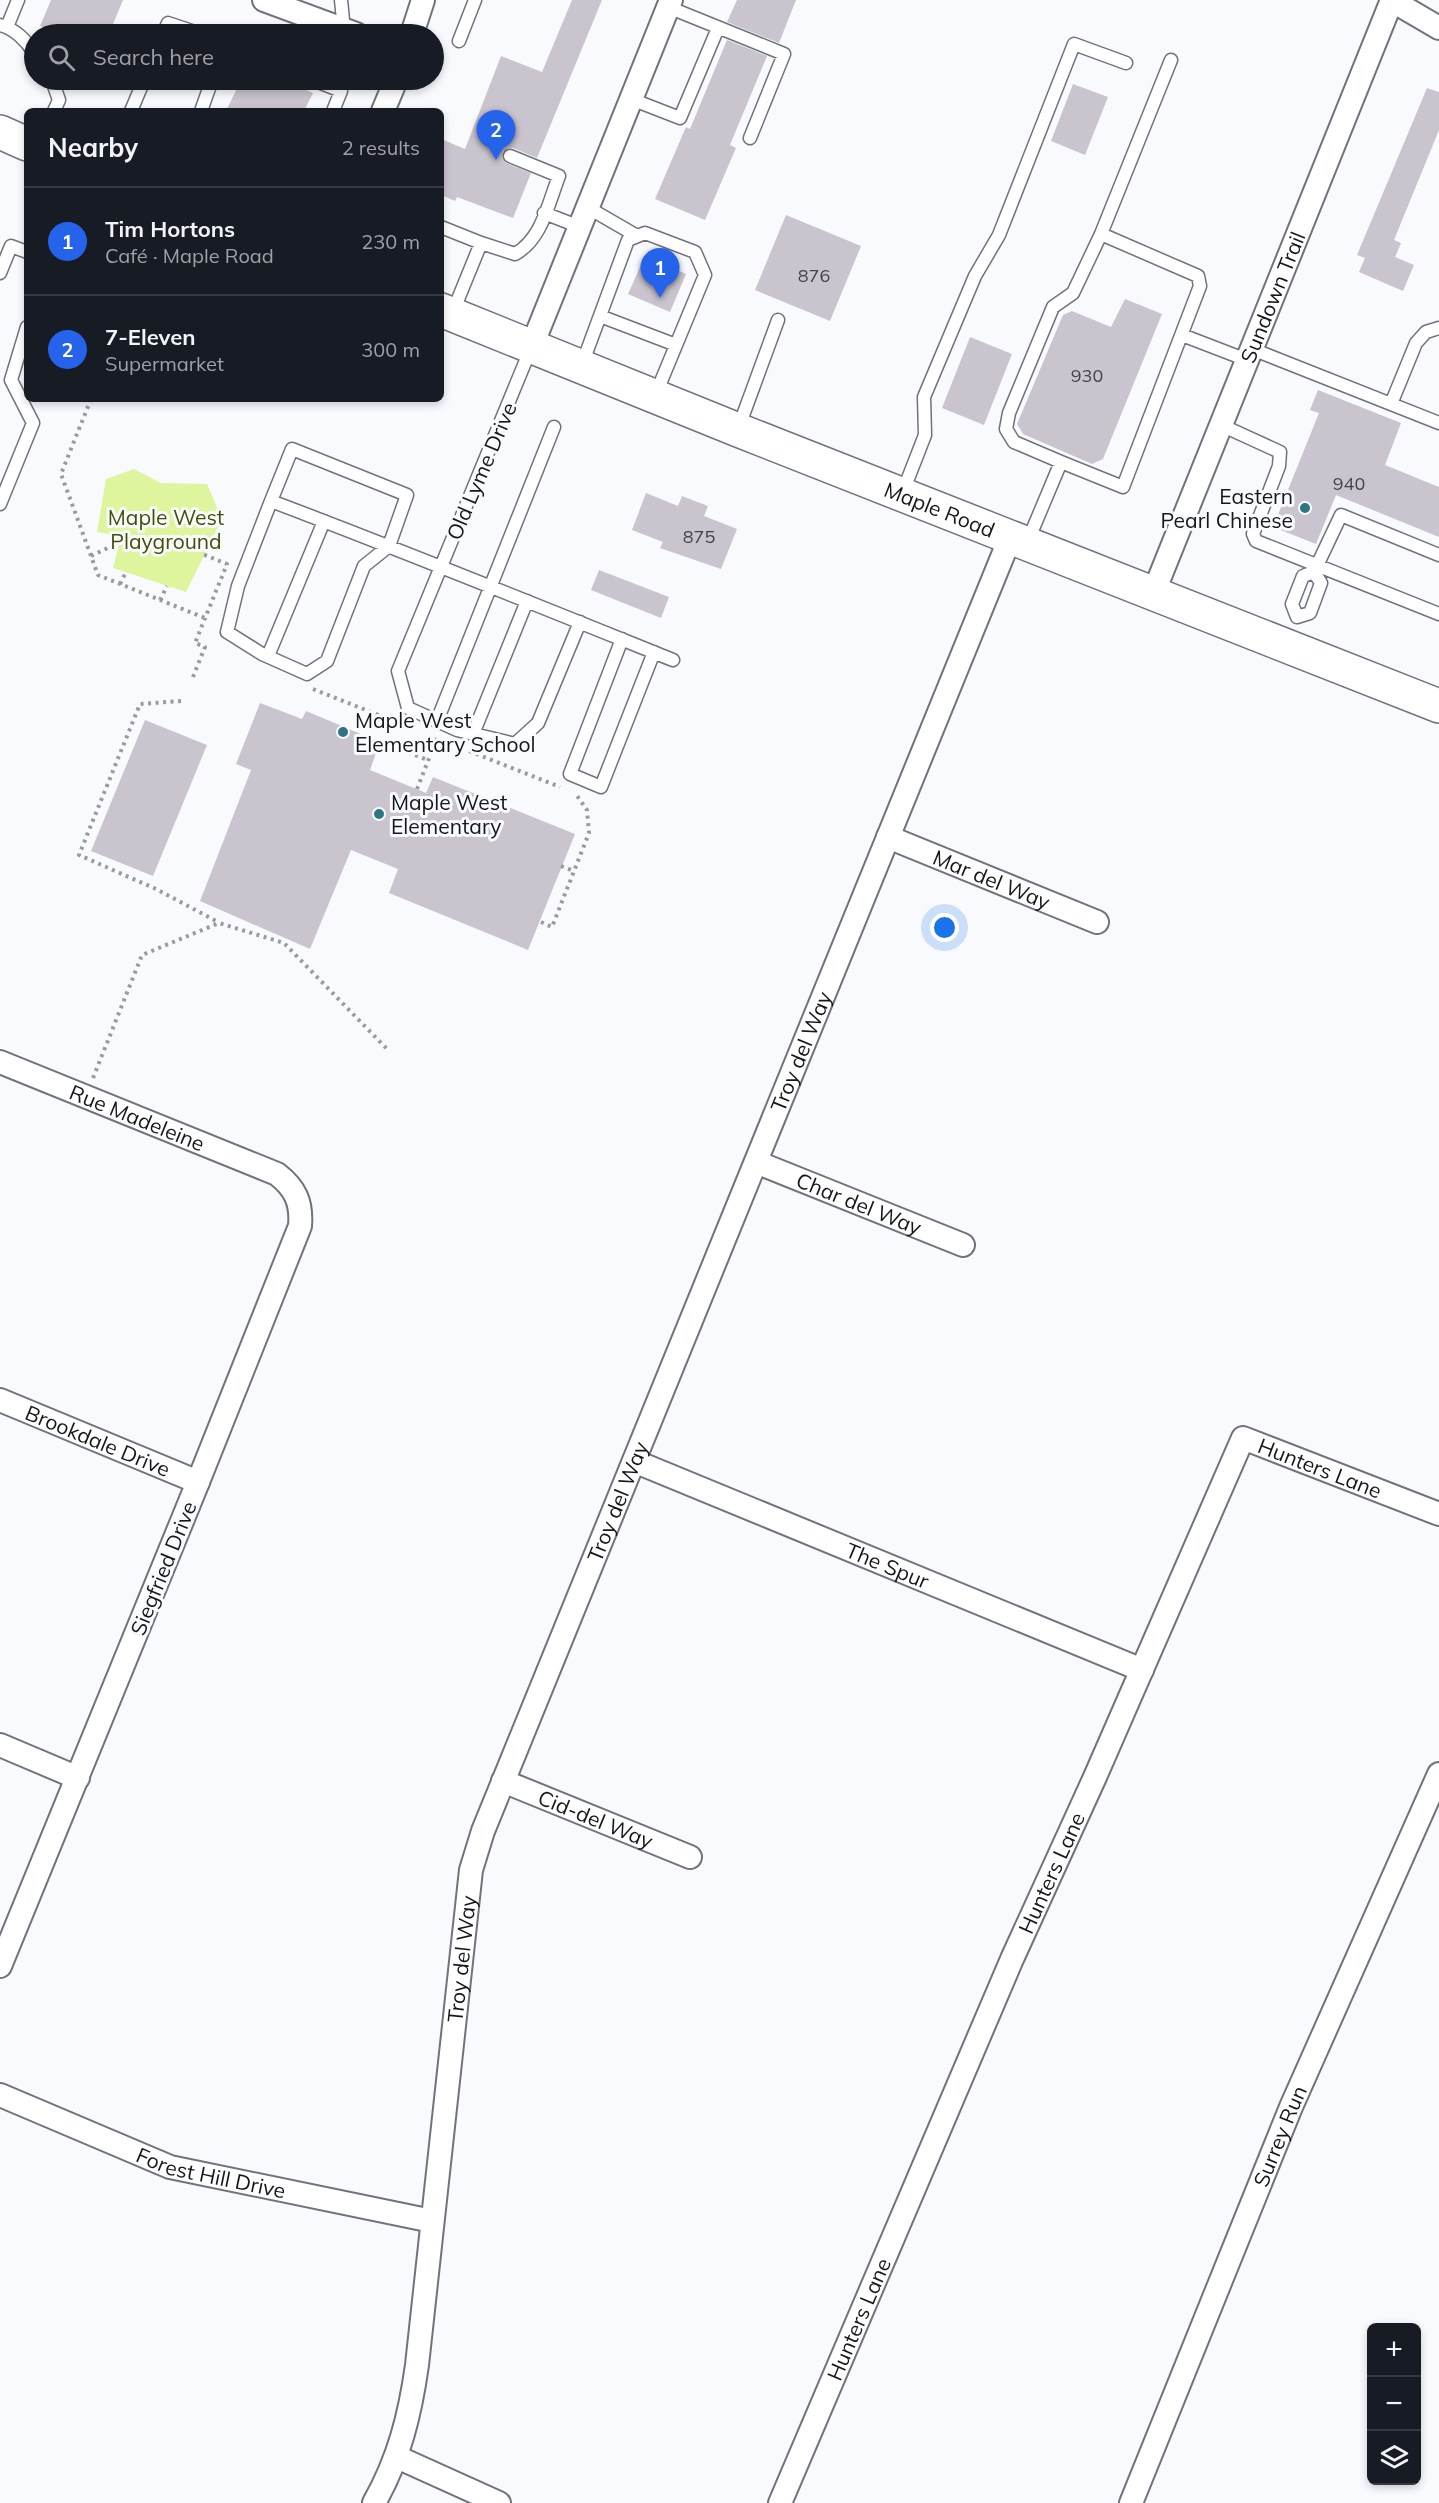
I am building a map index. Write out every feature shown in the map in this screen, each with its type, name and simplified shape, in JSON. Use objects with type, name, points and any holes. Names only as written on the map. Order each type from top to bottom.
[{"type":"main road","points":[[0,132],[24,143]]},
{"type":"main road","name":"Maple Road","points":[[446,313],[1153,594],[1291,632],[1439,706]]},
{"type":"street","points":[[264,0],[328,24]]},
{"type":"street","points":[[415,24],[423,0]]},
{"type":"street","points":[[1391,0],[1439,28]]},
{"type":"street","name":"Sundown Trail","points":[[1153,594],[1391,0]]},
{"type":"street","name":"Old Lyme Drive","points":[[531,348],[670,4]]},
{"type":"street","points":[[383,108],[391,90]]},
{"type":"street","name":"Troy del Way","points":[[374,2503],[397,2457],[410,2412],[471,1870],[483,1831],[888,837],[1018,541]]},
{"type":"street","name":"Mar del Way","points":[[888,837],[1097,922]]},
{"type":"street","name":"Rue Madeleine","points":[[0,1062],[277,1174]]},
{"type":"street","name":"Char del Way","points":[[756,1162],[963,1245]]},
{"type":"street","name":"Siegfried Drive","points":[[0,1966],[300,1226],[301,1212],[297,1196],[289,1184],[277,1174]]},
{"type":"street","name":"Brookdale Drive","points":[[0,1400],[198,1482]]},
{"type":"street","name":"Hunters Lane","points":[[780,2503],[1012,1959],[1243,1438],[1439,1514]]},
{"type":"street","name":"The Spur","points":[[634,1461],[1142,1670]]},
{"type":"street","points":[[0,1745],[78,1778]]},
{"type":"street","name":"Surrey Run","points":[[1131,2503],[1291,2107],[1439,1774]]},
{"type":"street","name":"Cid-del Way","points":[[504,1781],[690,1857]]},
{"type":"street","name":"Forest Hill Drive","points":[[0,2095],[170,2167],[432,2221]]},
{"type":"street","points":[[397,2457],[499,2503]]},
{"type":"lane","points":[[18,0],[4,26],[24,40]]},
{"type":"lane","points":[[341,0],[348,24]]},
{"type":"lane","points":[[459,41],[475,0]]},
{"type":"lane","points":[[670,4],[718,28],[784,54],[750,138]]},
{"type":"lane","points":[[631,99],[680,118],[718,28]]},
{"type":"lane","points":[[901,495],[925,435],[924,398],[975,276],[999,235],[1074,44],[1126,63]]},
{"type":"lane","points":[[1101,234],[1198,276],[1200,286],[1123,487],[1014,442],[1006,429],[1009,413],[1053,307],[1073,293],[1101,234],[1171,60]]},
{"type":"lane","points":[[55,108],[59,100],[56,90]]},
{"type":"lane","points":[[132,108],[140,90]]},
{"type":"lane","points":[[202,108],[208,90]]},
{"type":"lane","points":[[334,108],[341,91],[338,90]]},
{"type":"lane","points":[[444,228],[515,255],[526,248],[535,237],[559,176],[510,156]]},
{"type":"lane","points":[[544,213],[584,217],[637,236]]},
{"type":"lane","points":[[581,368],[628,240],[645,233],[695,252],[705,275],[655,397]]},
{"type":"lane","points":[[446,313],[481,243]]},
{"type":"lane","points":[[0,273],[11,246],[24,251]]},
{"type":"lane","points":[[600,316],[676,345]]},
{"type":"lane","points":[[738,430],[778,320]]},
{"type":"lane","points":[[1391,404],[1416,343],[1426,332],[1439,328]]},
{"type":"lane","points":[[1182,335],[1249,354],[1439,423]]},
{"type":"lane","points":[[0,387],[11,380],[24,337]]},
{"type":"lane","name":"Old Lyme Drive","points":[[531,348],[398,671],[408,708],[457,730],[515,744],[538,723],[580,622]]},
{"type":"lane","points":[[0,504],[33,423],[11,380]]},
{"type":"lane","points":[[1221,425],[1280,452],[1279,466],[1253,534],[1256,541],[1316,568],[1439,614]]},
{"type":"lane","points":[[437,721],[554,427]]},
{"type":"lane","points":[[292,449],[407,495],[389,546],[364,566],[327,661],[307,674],[268,656],[226,632],[238,586],[271,501],[292,449]]},
{"type":"lane","points":[[1018,541],[1061,462]]},
{"type":"lane","points":[[271,501],[441,566],[673,660]]},
{"type":"lane","points":[[1291,632],[1292,604],[1303,576],[1316,568],[1341,515],[1439,555]]},
{"type":"lane","points":[[268,656],[324,521]]},
{"type":"lane","points":[[1291,632],[1310,613],[1321,583],[1316,568]]},
{"type":"lane","points":[[473,734],[527,601]]},
{"type":"lane","points":[[622,639],[570,774],[601,787],[654,652]]},
{"type":"path","points":[[90,402],[61,474],[98,575],[205,618]]},
{"type":"path","points":[[91,556],[112,546]]},
{"type":"path","points":[[193,677],[205,647],[195,644],[227,564],[200,553]]},
{"type":"path","points":[[120,584],[126,572]]},
{"type":"path","points":[[160,600],[167,586]]},
{"type":"path","points":[[304,685],[404,725]]},
{"type":"path","points":[[181,701],[140,704],[79,855],[156,889],[219,923],[284,943],[388,1050]]},
{"type":"path","points":[[426,734],[448,742]]},
{"type":"path","points":[[417,789],[437,738]]},
{"type":"path","points":[[380,742],[428,760]]},
{"type":"path","points":[[458,746],[575,793],[587,810],[589,833],[552,927],[541,922]]},
{"type":"path","points":[[561,866],[574,872]]},
{"type":"path","points":[[93,1078],[142,955],[219,923]]},
{"type":"green space","name":"Maple West Playground","points":[[134,469],[161,483],[207,484],[222,519],[186,592],[113,568],[121,536],[97,532],[106,479]]},
{"type":"building","points":[[51,0],[123,0],[113,24],[41,24]]},
{"type":"building","points":[[572,0],[602,0],[537,158],[513,148],[508,148],[503,152],[502,158],[506,163],[531,173],[513,218],[457,197],[455,201],[444,196],[444,140],[465,149],[501,56],[542,72]]},
{"type":"building","points":[[737,0],[796,0],[779,43],[727,22]]},
{"type":"building","points":[[727,40],[767,56],[730,145],[736,148],[705,220],[655,199],[686,127],[690,129]]},
{"type":"building","points":[[1073,84],[1108,97],[1085,155],[1051,141]]},
{"type":"building","points":[[1427,88],[1439,92],[1439,130],[1394,240],[1401,243],[1395,257],[1414,265],[1403,291],[1359,272],[1365,258],[1357,255]]},
{"type":"building","points":[[236,90],[307,90],[313,93],[306,108],[227,108]]},
{"type":"building","points":[[786,215],[861,246],[830,321],[755,290]]},
{"type":"building","points":[[645,256],[686,274],[670,312],[628,294]]},
{"type":"building","points":[[1125,299],[1162,314],[1103,459],[1092,464],[1023,434],[1017,424],[1063,315],[1072,311],[1111,327]]},
{"type":"building","points":[[970,337],[1012,354],[984,425],[942,408]]},
{"type":"building","points":[[1318,390],[1401,423],[1385,465],[1439,487],[1439,537],[1336,495],[1316,544],[1273,527],[1319,413],[1310,410]]},
{"type":"building","points":[[646,493],[678,506],[682,496],[708,506],[704,516],[737,529],[721,569],[660,548],[663,542],[632,530]]},
{"type":"building","points":[[599,570],[669,597],[661,618],[591,590]]},
{"type":"building","name":"Maple West Elementary","points":[[260,703],[302,719],[306,711],[380,742],[370,770],[426,793],[433,777],[575,834],[528,950],[389,893],[398,869],[351,850],[310,949],[200,901],[251,770],[236,764]]},
{"type":"building","points":[[145,720],[207,745],[153,876],[91,851]]},
{"type":"place","name":"7-Eleven","points":[[496,160]]},
{"type":"place","name":"Tim Hortons","points":[[660,298]]},
{"type":"place","name":"Eastern Pearl Chinese","points":[[1305,508]]},
{"type":"place","name":"Maple West Elementary School","points":[[343,732]]},
{"type":"place","name":"Maple West Elementary","points":[[379,814]]}]
